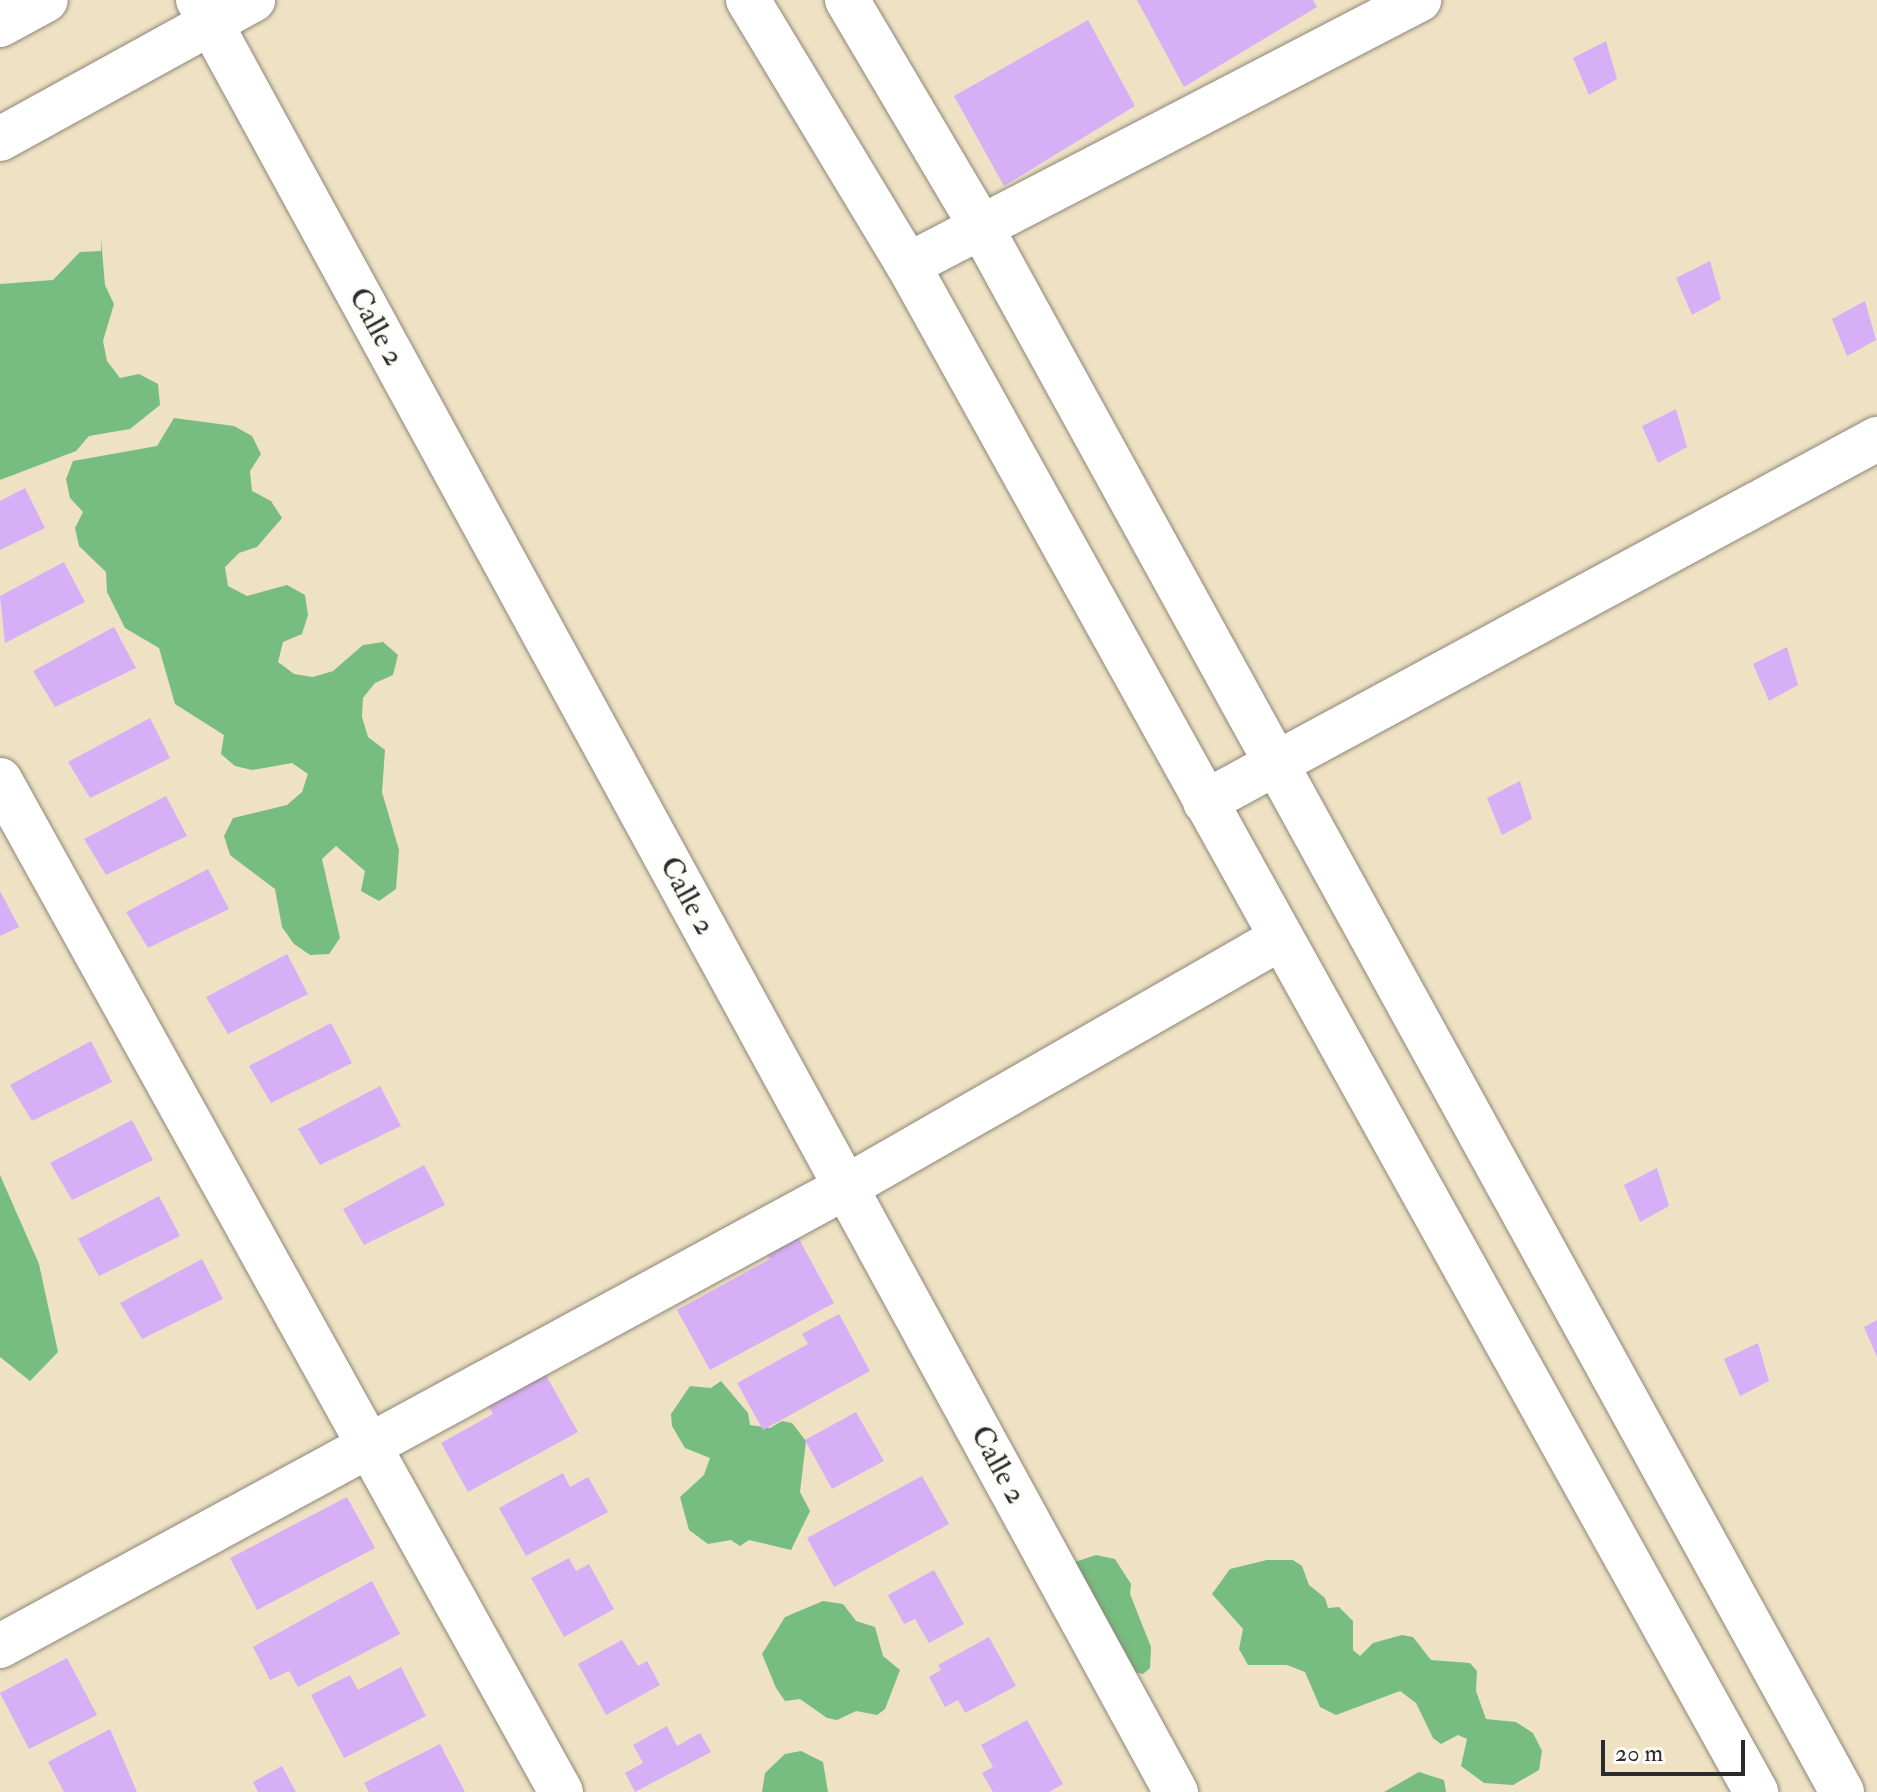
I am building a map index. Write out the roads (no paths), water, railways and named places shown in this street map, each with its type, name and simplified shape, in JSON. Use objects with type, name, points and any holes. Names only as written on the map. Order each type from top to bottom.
[{"type":"street","points":[[0,25],[46,0]]},
{"type":"street","points":[[0,139],[204,12],[253,0]]},
{"type":"street","points":[[748,0],[908,265],[1756,1792]]},
{"type":"street","points":[[847,0],[981,227],[1842,1792]]},
{"type":"street","points":[[908,265],[1419,0]]},
{"type":"street","name":"Calle 2","points":[[204,12],[1176,1792]]},
{"type":"street","points":[[1205,802],[1875,444]]},
{"type":"street","points":[[0,780],[561,1792]]},
{"type":"street","points":[[0,1646],[846,1187],[1281,938]]}]
